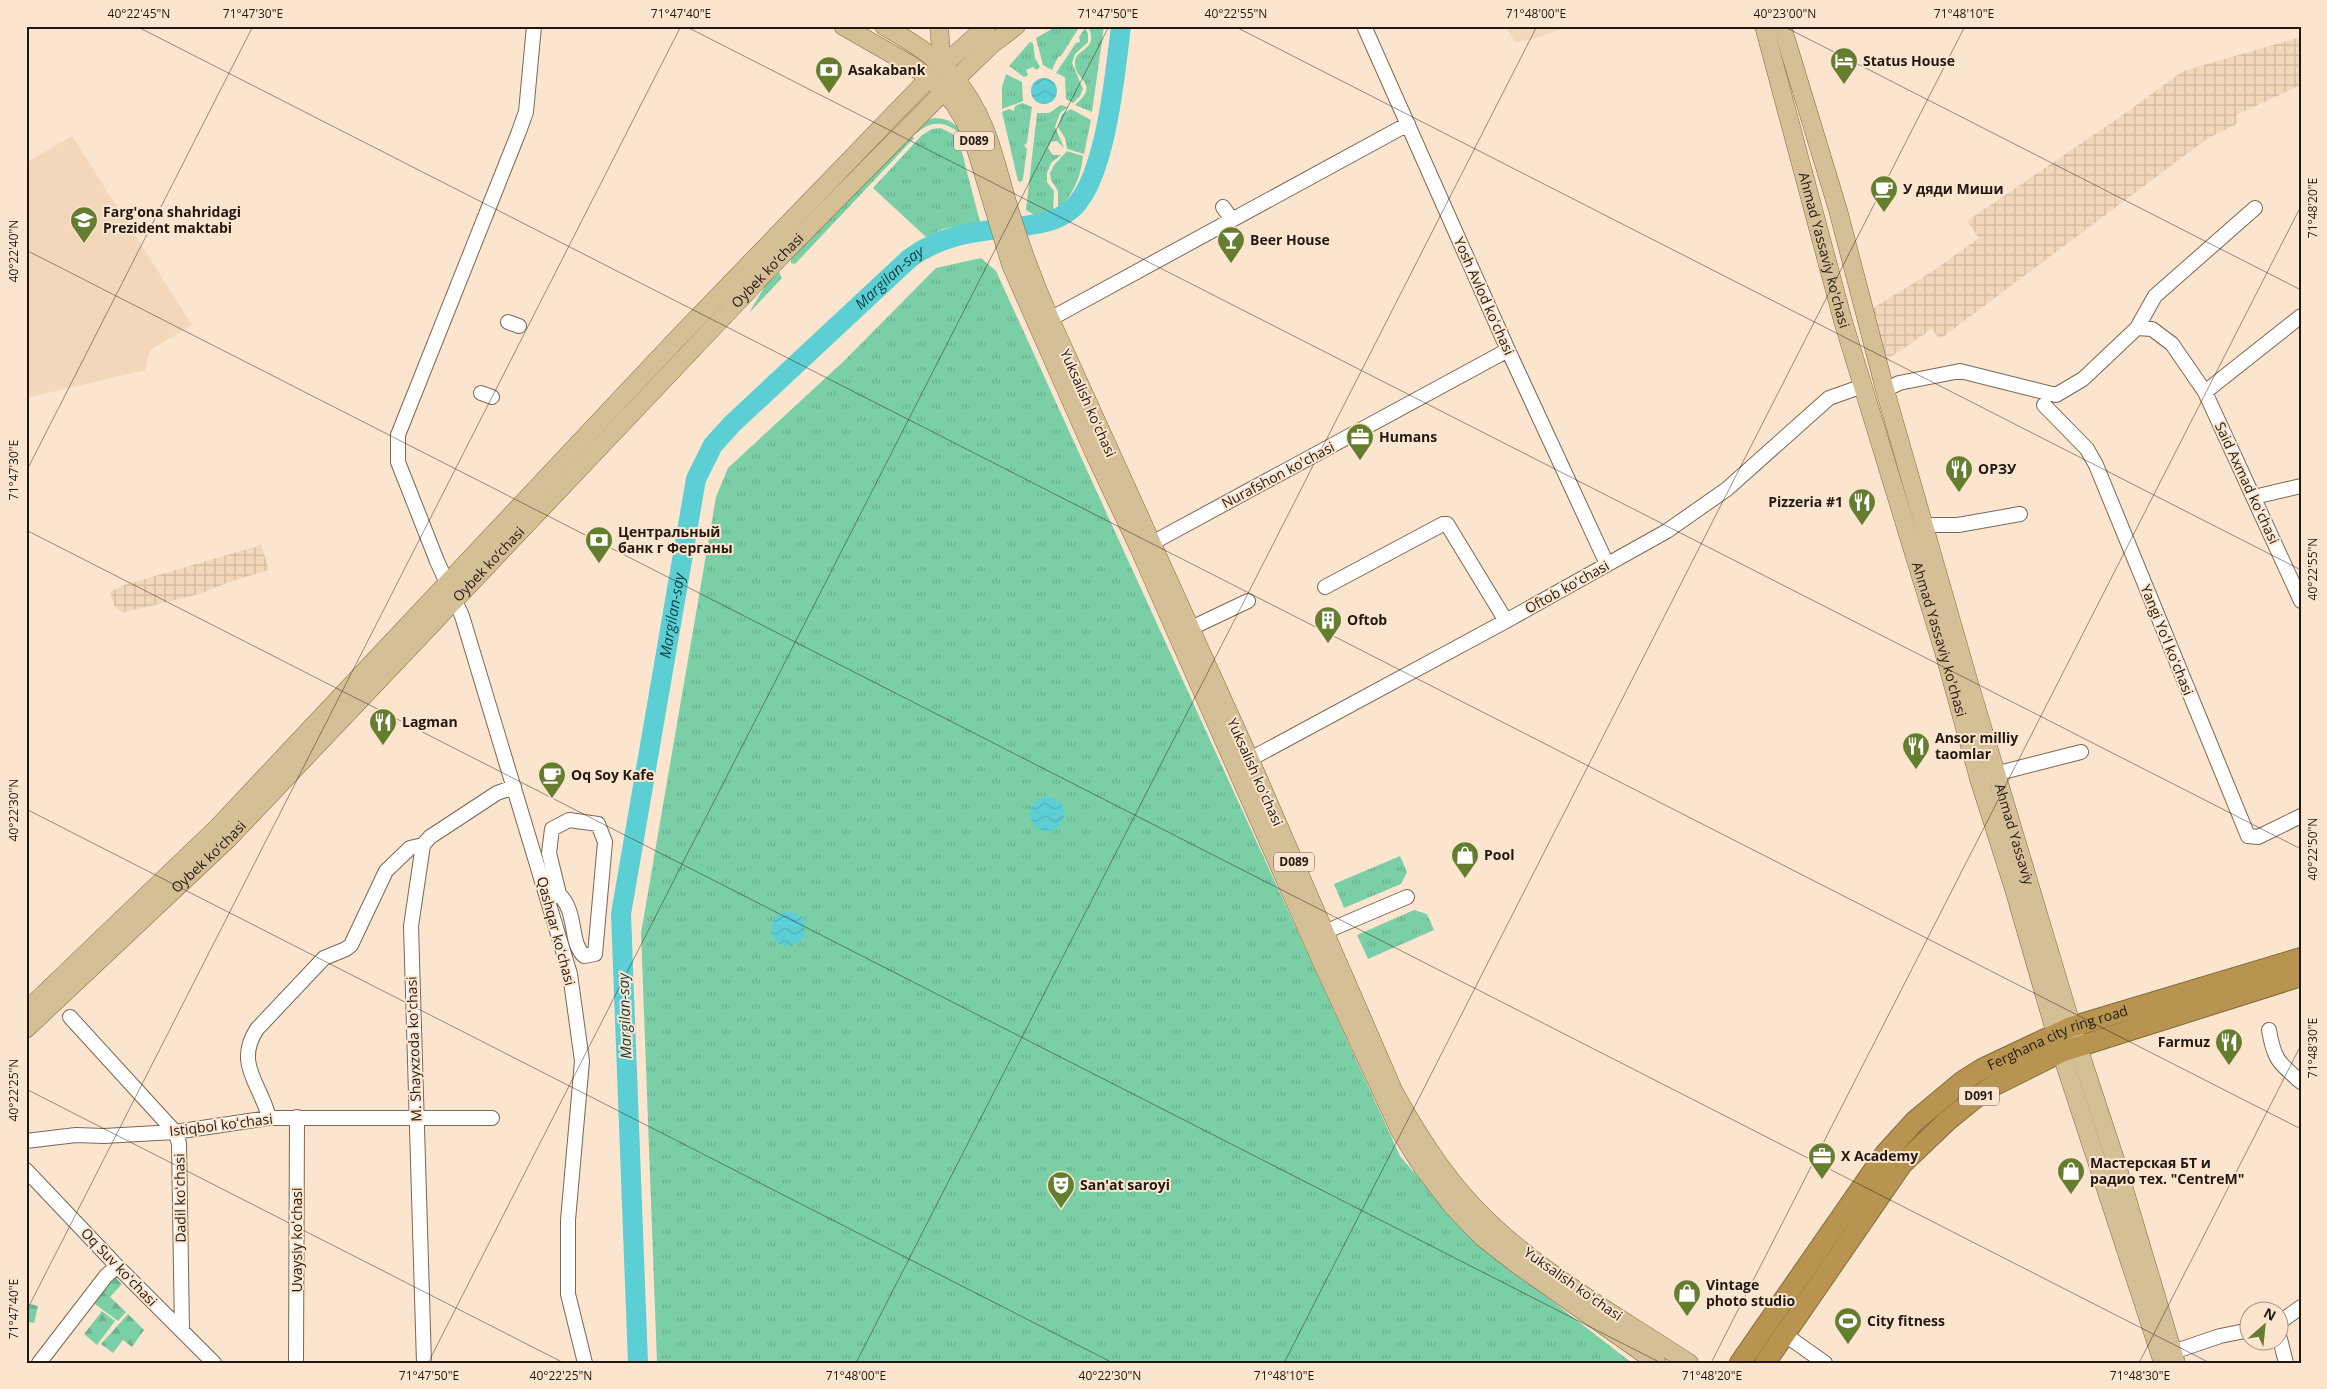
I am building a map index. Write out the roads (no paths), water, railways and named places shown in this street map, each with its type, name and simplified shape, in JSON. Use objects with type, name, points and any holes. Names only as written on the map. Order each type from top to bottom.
[{"type":"highway","name":"Ferghana city ring road","points":[[1740,1363],[1863,1184],[1915,1121],[1939,1099],[1982,1069],[2064,1030],[2301,958]]},
{"type":"highway","name":"Ferghana city ring road","points":[[1766,1363],[1888,1183],[1921,1144],[1947,1120],[1987,1090],[2069,1050],[2301,976]]},
{"type":"main road","name":"Yuksalish koʻchasi","points":[[843,26],[911,64],[929,78],[949,86],[973,139],[1003,215],[1018,263],[1243,763],[1394,1092],[1435,1159],[1464,1196],[1493,1225],[1546,1269],[1689,1363]]},
{"type":"main road","points":[[884,26],[942,65]]},
{"type":"main road","points":[[939,26],[942,65],[949,86]]},
{"type":"main road","name":"Oybek ko‘chasi","points":[[28,1005],[218,827],[446,582],[929,78],[987,26]]},
{"type":"main road","name":"Oybek ko‘chasi","points":[[26,1029],[228,838],[779,258],[949,86],[991,45],[1016,26]]},
{"type":"main road","name":"Ahmad Yassaviy ko'chasi","points":[[1764,26],[1863,386],[1944,652],[1979,779],[2064,1030]]},
{"type":"main road","name":"Ahmad Yassaviy ko'chasi","points":[[1782,26],[1838,210],[1885,390],[1996,774]]},
{"type":"main road","name":"Yuksalish koʻchasi","points":[[1018,263],[1050,319],[1152,543],[1384,1098],[1400,1131],[1423,1168],[1453,1207],[1482,1236],[1514,1263],[1658,1363]]},
{"type":"main road","name":"Ahmad Yassaviy","points":[[1996,774],[2033,896]]},
{"type":"main road","name":"Ahmad Yassaviy ko'chasi","points":[[2033,896],[2069,1050],[2171,1359]]},
{"type":"street","name":"Qashqar koʻchasi","points":[[534,26],[526,112],[398,435],[398,462],[467,633],[514,787],[554,897],[570,974],[582,1061],[568,1220],[568,1294],[585,1363]]},
{"type":"street","name":"Yosh Avlod koʻchasi","points":[[1364,26],[1508,350],[1607,564]]},
{"type":"street","points":[[1050,319],[1408,124]]},
{"type":"street","points":[[1223,206],[1232,220]]},
{"type":"street","points":[[1885,390],[1899,383],[1960,371],[2056,395],[2083,378],[2137,328],[2155,296],[2255,208]]},
{"type":"street","points":[[2205,392],[2301,316]]},
{"type":"street","name":"Said Axmad koʻchasi","points":[[2137,328],[2152,329],[2172,344],[2205,392],[2301,601]]},
{"type":"street","name":"Nurafshon ko'chasi","points":[[1152,543],[1508,350]]},
{"type":"street","name":"Oftob koʻchasi","points":[[1243,763],[1506,621],[1667,531],[1727,488],[1829,398],[1863,386]]},
{"type":"street","name":"Yangi Yoʻl koʻchasi","points":[[2044,405],[2087,448],[2096,465],[2248,836],[2258,837],[2301,816]]},
{"type":"street","points":[[2254,497],[2301,486]]},
{"type":"street","points":[[1923,525],[1958,525],[2020,514]]},
{"type":"street","points":[[1325,587],[1443,524],[1447,524],[1506,621]]},
{"type":"street","points":[[1189,629],[1248,600]]},
{"type":"street","points":[[1979,779],[2081,752]]},
{"type":"street","points":[[269,1118],[266,1102],[251,1076],[247,1060],[250,1039],[257,1029],[324,958],[346,949],[350,945],[386,871],[410,848],[423,845],[430,837],[497,793],[514,787]]},
{"type":"street","points":[[568,820],[598,824],[605,842],[595,954],[584,956],[578,950],[572,915],[566,900],[554,897],[549,853],[552,830],[568,820]]},
{"type":"street","name":"M. Shayxzoda koʻchasi","points":[[423,845],[412,926],[424,1363]]},
{"type":"street","points":[[1334,928],[1407,897]]},
{"type":"street","points":[[70,1017],[175,1132]]},
{"type":"street","points":[[2269,1030],[2273,1053],[2282,1066],[2301,1082]]},
{"type":"street","name":"Uvaysiy koʻchasi","points":[[296,1363],[297,1117]]},
{"type":"street","name":"Istiqbol koʻchasi","points":[[26,1141],[76,1135],[104,1136],[175,1132],[269,1118],[492,1118]]},
{"type":"street","name":"Dadil koʻchasi","points":[[175,1132],[180,1143],[182,1331]]},
{"type":"street","name":"Oq Suv koʻchasi","points":[[26,1170],[116,1266],[214,1363]]},
{"type":"street","points":[[39,1363],[116,1266]]},
{"type":"street","points":[[2290,1315],[2301,1307]]},
{"type":"street","points":[[2171,1359],[2220,1336],[2240,1332]]},
{"type":"street","points":[[1784,1334],[1825,1363]]},
{"type":"water","points":[[1044,78],[1053,82],[1057,91],[1053,100],[1044,104],[1035,100],[1031,91],[1035,82]]},
{"type":"water","points":[[1047,797],[1059,802],[1064,814],[1059,826],[1047,831],[1035,826],[1030,814],[1035,802]]},
{"type":"water","points":[[788,912],[800,917],[805,929],[800,941],[788,946],[776,941],[771,929],[776,917]]},
{"type":"waterway","name":"Margilan-say","points":[[638,1363],[621,914],[696,479],[713,445],[732,424],[910,258],[935,244],[961,235],[1050,221],[1068,212],[1081,198],[1100,154],[1112,98],[1121,26]]},
{"type":"place","name":"Status House","points":[[1844,85]]},
{"type":"place","name":"Asakabank","points":[[829,94]]},
{"type":"place","name":"У дяди Миши","points":[[1884,213]]},
{"type":"place","name":"Farg'ona shahridagi Prezident maktabi","points":[[84,244]]},
{"type":"place","name":"Beer House","points":[[1231,264]]},
{"type":"place","name":"Humans","points":[[1360,461]]},
{"type":"place","name":"ОРЗУ","points":[[1959,493]]},
{"type":"place","name":"Pizzeria #1","points":[[1862,526]]},
{"type":"place","name":"Центральный банк г Ферганы","points":[[599,564]]},
{"type":"place","name":"Oftob","points":[[1328,644]]},
{"type":"place","name":"Lagman","points":[[383,746]]},
{"type":"place","name":"Ansor milliy taomlar","points":[[1916,770]]},
{"type":"place","name":"Oq Soy Kafe","points":[[552,799]]},
{"type":"place","name":"Pool","points":[[1465,879]]},
{"type":"place","name":"Farmuz","points":[[2229,1066]]},
{"type":"place","name":"X Academy","points":[[1822,1180]]},
{"type":"place","name":"Мастерская БТ и радио тех. \"CentreM\"","points":[[2071,1195]]},
{"type":"place","name":"San'at saroyi","points":[[1061,1209]]},
{"type":"place","name":"Vintage photo studio","points":[[1687,1317]]},
{"type":"place","name":"City fitness","points":[[1848,1345]]}]
